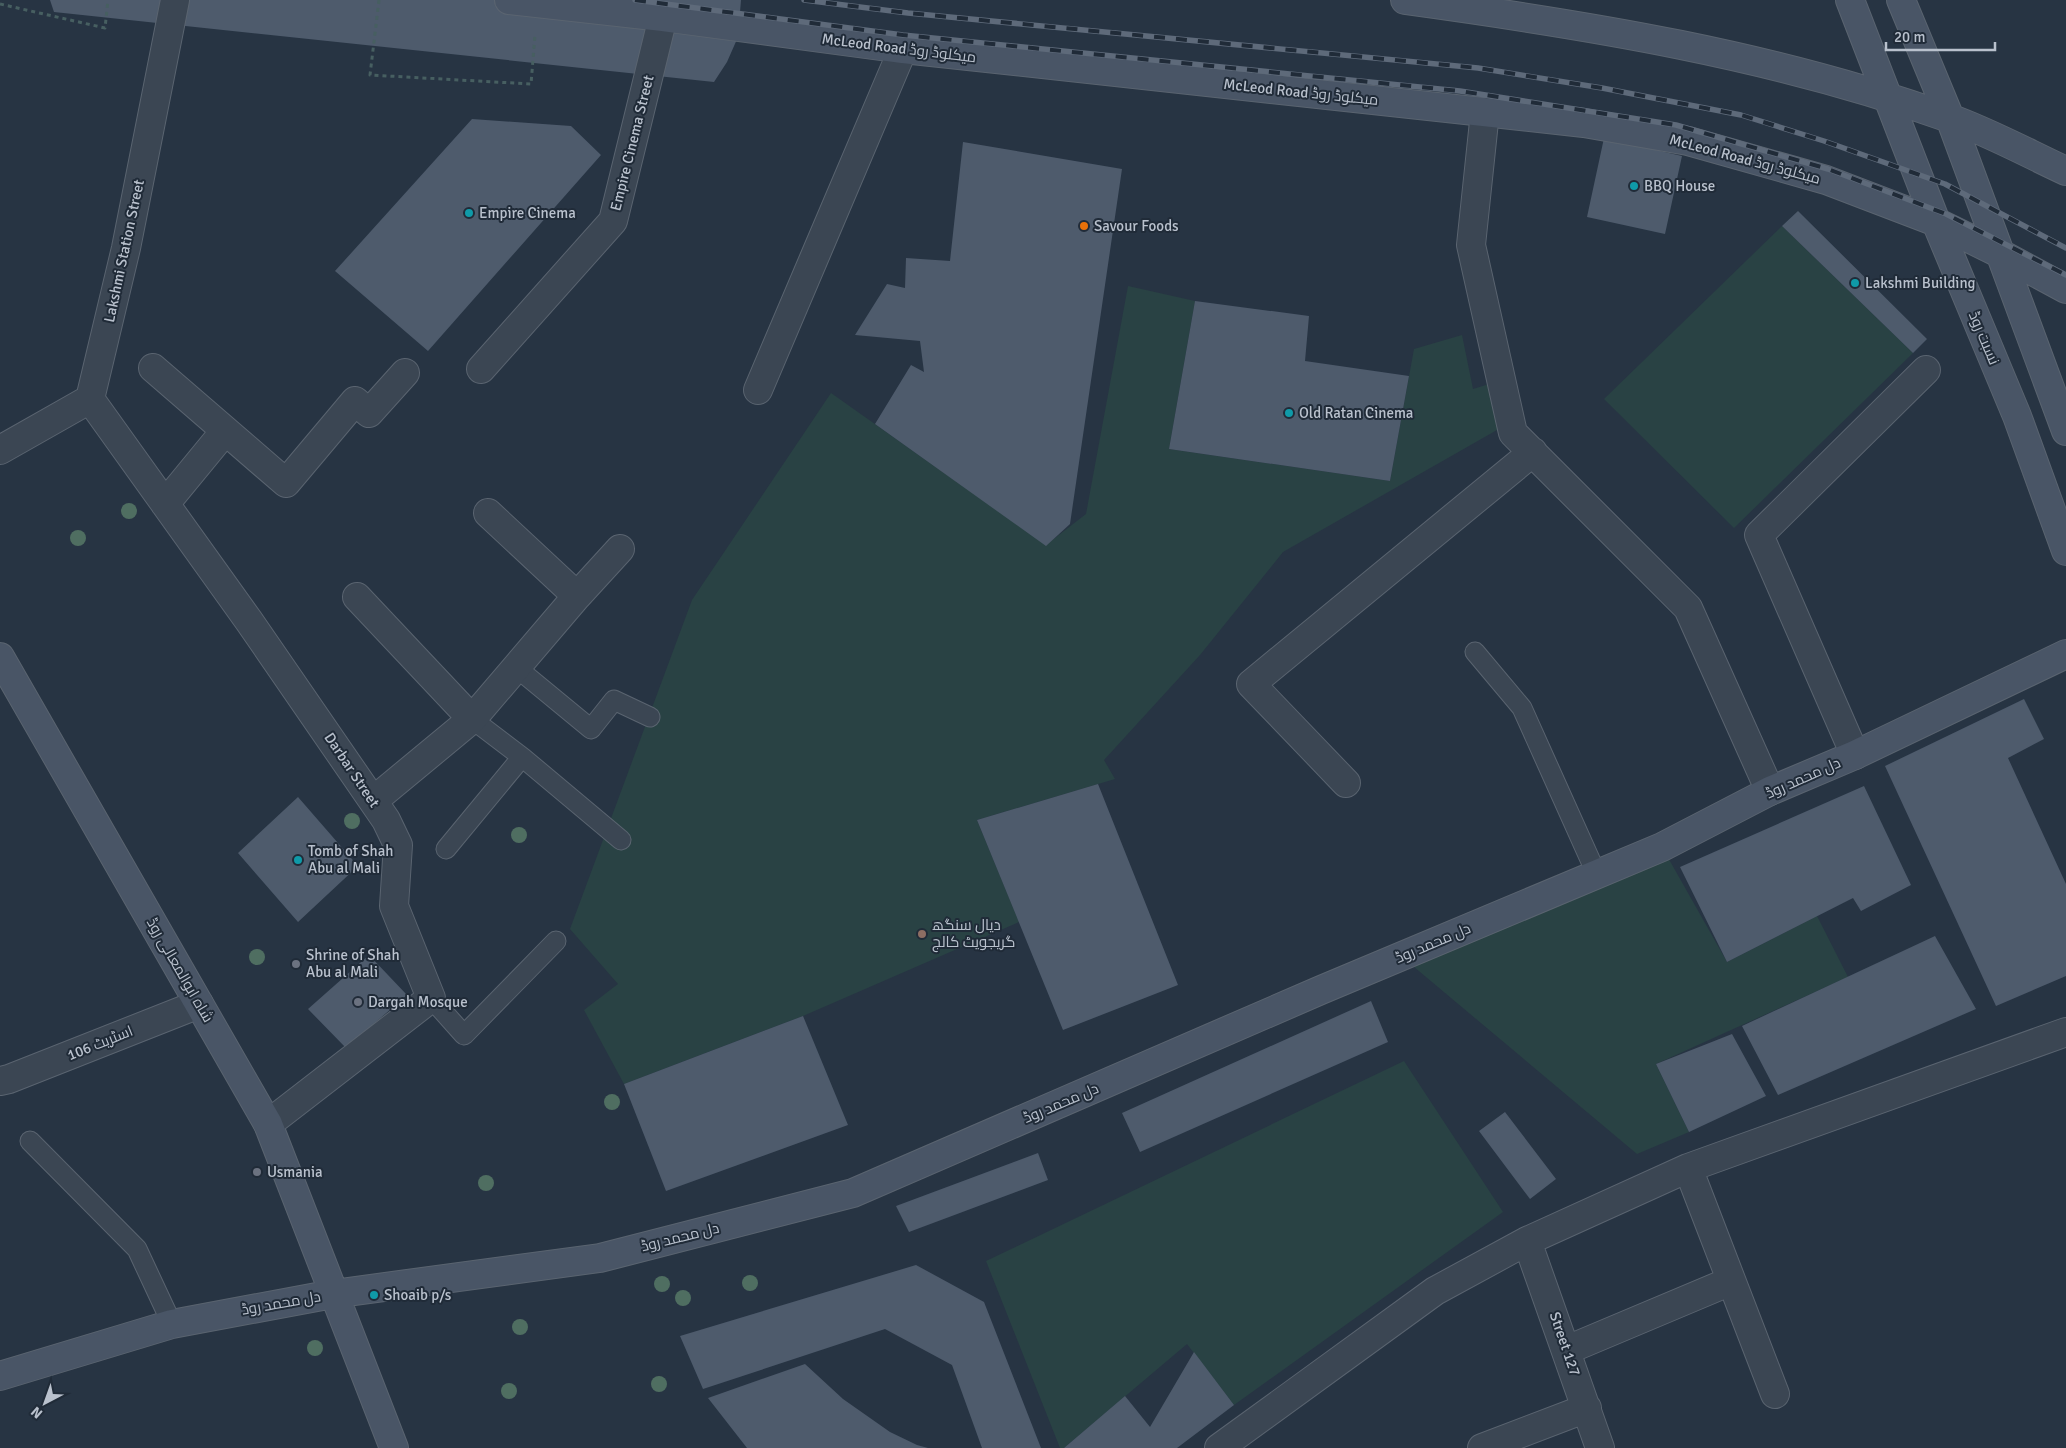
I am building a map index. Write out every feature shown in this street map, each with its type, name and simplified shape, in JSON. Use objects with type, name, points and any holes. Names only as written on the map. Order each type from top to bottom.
[{"type":"main road","name":"McLeod Road میکلوڈ روڈ","points":[[509,0],[663,17],[903,49],[1584,123],[1688,141],[1826,180],[1936,222],[2066,289]]},
{"type":"main road","points":[[1405,0],[1630,36],[1792,69],[1950,118],[2066,171]]},
{"type":"main road","name":"نسبت روڈ","points":[[1850,0],[1936,222],[2017,416],[2066,551]]},
{"type":"main road","points":[[1901,0],[1950,118],[1999,253],[2056,378],[2066,431]]},
{"type":"main road","name":"دل محمد روڈ","points":[[0,1376],[172,1324],[334,1294],[600,1258],[853,1193],[1321,990],[1662,847],[1770,792],[1855,755],[2066,654]]},
{"type":"main road","name":"شاہ ابوالمعالی روڈ","points":[[3,669],[268,1124],[394,1448]]},
{"type":"street","name":"Lakshmi Station Street","points":[[90,399],[126,248],[175,0]]},
{"type":"street","name":"Empire Cinema Street","points":[[481,369],[613,221],[663,17]]},
{"type":"street","points":[[758,390],[903,49]]},
{"type":"street","points":[[1485,112],[1471,244],[1513,433],[1688,608],[1770,792]]},
{"type":"street","points":[[153,368],[286,483],[356,401],[369,413],[404,373]]},
{"type":"street","points":[[1855,755],[1759,535],[1926,370]]},
{"type":"street","points":[[0,450],[90,399]]},
{"type":"street","name":"Darbar Street","points":[[90,399],[249,620],[386,820],[398,845],[394,906],[431,998]]},
{"type":"street","points":[[165,504],[225,431]]},
{"type":"street","points":[[1346,783],[1251,684],[1533,452]]},
{"type":"street","points":[[488,513],[577,596]]},
{"type":"street","points":[[373,801],[472,719],[577,596],[620,549]]},
{"type":"street","points":[[357,597],[472,719]]},
{"type":"street","points":[[268,1124],[431,998]]},
{"type":"street","name":"اسٹریٹ 106","points":[[0,1081],[199,1004]]},
{"type":"street","points":[[1219,1448],[1435,1291],[1527,1240],[1688,1168],[2066,1032]]},
{"type":"street","points":[[1688,1168],[1775,1394]]},
{"type":"street","name":"Street 127","points":[[1527,1240],[1600,1448]]},
{"type":"street","points":[[1567,1350],[1731,1281]]},
{"type":"street","points":[[1482,1448],[1586,1408]]},
{"type":"lane","points":[[1474,652],[1522,708],[1597,875]]},
{"type":"lane","points":[[517,668],[591,729],[614,700],[650,717]]},
{"type":"lane","points":[[472,719],[522,757],[621,840]]},
{"type":"lane","points":[[446,849],[522,757]]},
{"type":"lane","points":[[431,998],[464,1035],[556,941]]},
{"type":"lane","points":[[30,1141],[137,1249],[172,1324]]},
{"type":"path","points":[[0,4],[104,28],[108,0]]},
{"type":"path","points":[[379,0],[370,75],[531,84],[538,2]]},
{"type":"green space","points":[[1782,226],[1913,353],[1734,528],[1604,399]]},
{"type":"green space","points":[[1128,286],[1195,301],[1169,449],[1390,481],[1414,349],[1462,335],[1473,389],[1502,380],[1511,422],[1283,552],[1200,655],[1104,760],[1115,779],[977,820],[1019,922],[803,1016],[624,1084],[584,1010],[618,984],[570,929],[692,600],[831,393],[1046,545],[1086,514]]},
{"type":"green space","points":[[1662,847],[1727,962],[1817,916],[1848,977],[1656,1064],[1689,1132],[1637,1154],[1401,956]]},
{"type":"green space","points":[[1404,1061],[1503,1212],[1234,1405],[1187,1344],[1064,1448],[1060,1448],[986,1261]]},
{"type":"building","points":[[50,0],[741,0],[738,37],[727,62],[714,82],[54,12]]},
{"type":"building","name":"Empire Cinema","points":[[472,119],[571,126],[601,155],[428,351],[335,271]]},
{"type":"building","name":"BBQ House","points":[[1604,138],[1682,156],[1665,234],[1587,217]]},
{"type":"building","points":[[963,142],[1122,169],[1070,524],[1046,546],[875,424],[911,365],[924,372],[920,341],[855,335],[887,284],[905,288],[906,258],[950,261]]},
{"type":"building","name":"Lakshmi Building","points":[[1798,211],[1927,339],[1913,353],[1782,226]]},
{"type":"building","name":"Old Ratan Cinema","points":[[1195,301],[1309,316],[1305,361],[1409,376],[1390,481],[1169,449]]},
{"type":"building","points":[[2024,699],[2044,739],[2008,758],[2066,884],[2066,976],[1996,1006],[1885,766]]},
{"type":"building","points":[[1098,784],[1178,985],[1063,1030],[977,820]]},
{"type":"building","points":[[1864,786],[1911,885],[1861,911],[1853,898],[1727,962],[1680,867]]},
{"type":"building","name":"Tomb of Shah Abu al Mali","points":[[298,797],[358,866],[298,922],[238,853]]},
{"type":"building","points":[[1935,936],[1976,1009],[1778,1095],[1742,1026]]},
{"type":"building","name":"Dargah Mosque","points":[[369,955],[407,995],[346,1048],[308,1009]]},
{"type":"building","points":[[1371,1001],[1388,1042],[1140,1152],[1122,1113]]},
{"type":"building","points":[[803,1016],[848,1125],[666,1191],[624,1084]]},
{"type":"building","points":[[1732,1034],[1766,1096],[1689,1132],[1656,1064]]},
{"type":"building","points":[[1505,1112],[1556,1179],[1530,1199],[1479,1131]]},
{"type":"building","points":[[1038,1153],[1048,1180],[909,1232],[896,1206]]},
{"type":"building","points":[[916,1265],[984,1302],[1041,1448],[982,1448],[952,1365],[885,1329],[703,1389],[680,1336]]},
{"type":"building","points":[[1194,1352],[1234,1405],[1177,1448],[1064,1448],[1125,1396],[1150,1427]]},
{"type":"building","points":[[805,1364],[843,1399],[890,1432],[917,1445],[928,1448],[747,1448],[708,1398]]},
{"type":"railway","points":[[635,0],[903,35],[1460,91],[1676,125],[1828,169],[1946,214],[2066,275]]},
{"type":"railway","points":[[804,0],[908,13],[1478,68],[1602,88],[1741,115],[1824,141],[1945,184],[2066,248]]},
{"type":"place","name":"BBQ House","points":[[1634,186]]},
{"type":"place","name":"Empire Cinema","points":[[469,213]]},
{"type":"place","name":"Savour Foods","points":[[1084,226]]},
{"type":"place","name":"Lakshmi Building","points":[[1855,283]]},
{"type":"place","name":"Old Ratan Cinema","points":[[1289,413]]},
{"type":"place","name":"Tomb of Shah Abu al Mali","points":[[298,860]]},
{"type":"place","name":"دیال سنگھ گریجویٹ کالج","points":[[922,934]]},
{"type":"place","name":"Shrine of Shah Abu al Mali","points":[[296,964]]},
{"type":"place","name":"Dargah Mosque","points":[[358,1002]]},
{"type":"place","name":"Usmania","points":[[257,1172]]},
{"type":"place","name":"Shoaib p/s","points":[[374,1295]]}]
